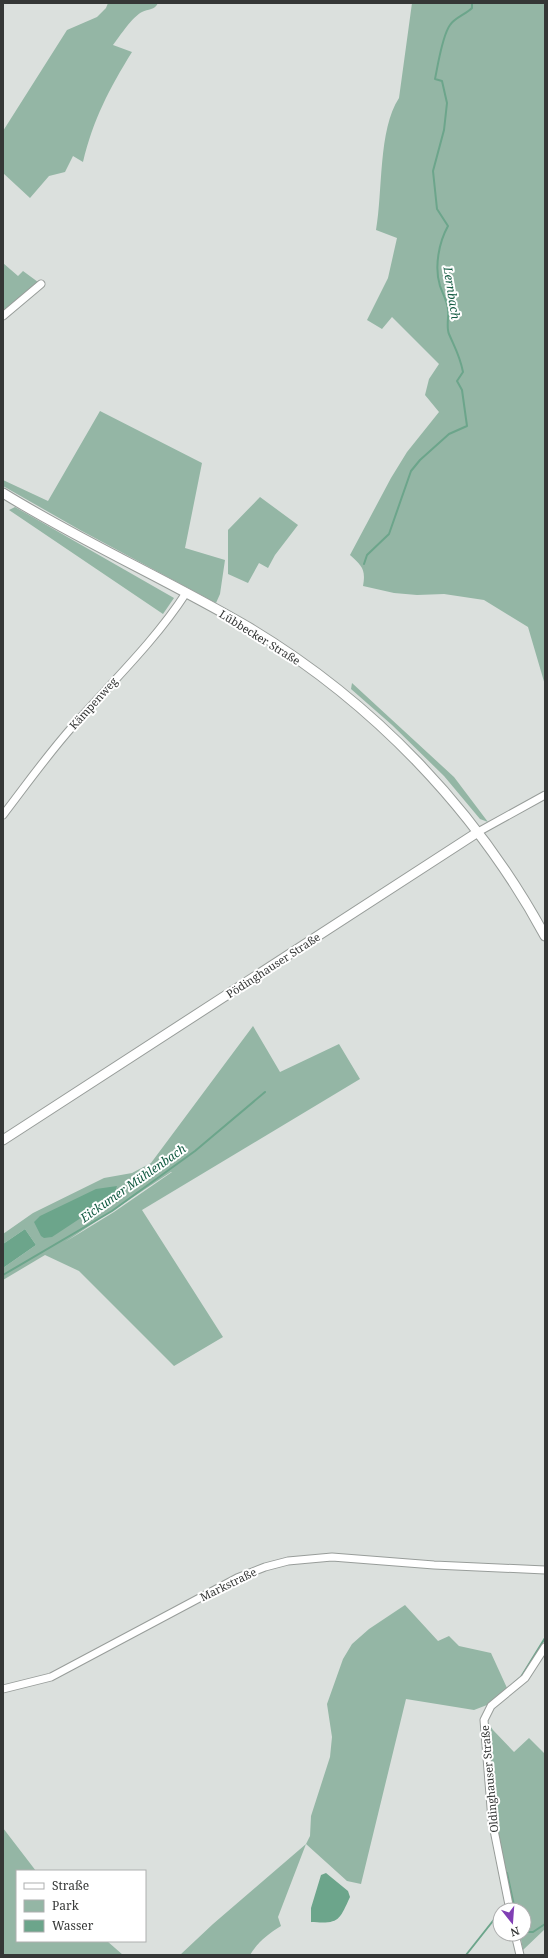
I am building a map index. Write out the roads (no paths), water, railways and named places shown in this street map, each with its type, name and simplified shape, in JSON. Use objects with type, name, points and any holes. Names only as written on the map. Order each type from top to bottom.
[{"type":"main road","name":"Lübbecker Straße","points":[[3,493],[249,628],[309,667],[340,691],[397,741],[437,783],[478,832],[531,911],[545,936]]},
{"type":"main road","name":"Pödinghauser Straße","points":[[3,1140],[478,832]]},
{"type":"street","points":[[3,316],[41,284]]},
{"type":"street","name":"Kämpenweg","points":[[3,815],[50,752],[150,639],[186,593]]},
{"type":"street","name":"Pödinghauser Straße","points":[[478,832],[545,795]]},
{"type":"street","name":"Markstraße","points":[[3,1689],[51,1677],[238,1578],[265,1567],[288,1561],[332,1557],[434,1565],[545,1570]]},
{"type":"street","name":"Oldinghauser Straße","points":[[508,1902],[492,1820],[484,1720],[491,1706],[525,1678],[545,1647]]},
{"type":"street","points":[[517,1942],[520,1955]]},
{"type":"water","points":[[117,1186],[114,1196],[52,1237],[44,1238],[41,1236],[34,1222],[40,1216],[96,1189]]},
{"type":"water","points":[[25,1229],[36,1245],[3,1268],[3,1244]]},
{"type":"water","points":[[326,1873],[348,1891],[350,1897],[337,1919],[327,1922],[311,1922],[311,1908],[321,1875]]},
{"type":"waterway","name":"Lernbach","points":[[364,564],[367,555],[389,534],[411,471],[420,460],[449,434],[467,426],[462,390],[457,381],[463,372],[462,366],[448,331],[448,312],[446,300],[438,279],[438,255],[442,239],[448,226],[437,209],[433,171],[444,130],[447,103],[442,81],[435,79],[441,51],[450,25],[454,20],[472,8],[472,3]]},
{"type":"waterway","name":"Eickumer Mühlenbach","points":[[3,1275],[112,1211],[195,1151],[265,1092]]},
{"type":"waterway","points":[[514,1683],[521,1677],[545,1638]]},
{"type":"waterway","points":[[507,1873],[513,1902]]},
{"type":"waterway","points":[[466,1955],[492,1922]]},
{"type":"waterway","points":[[532,1932],[545,1924]]}]
